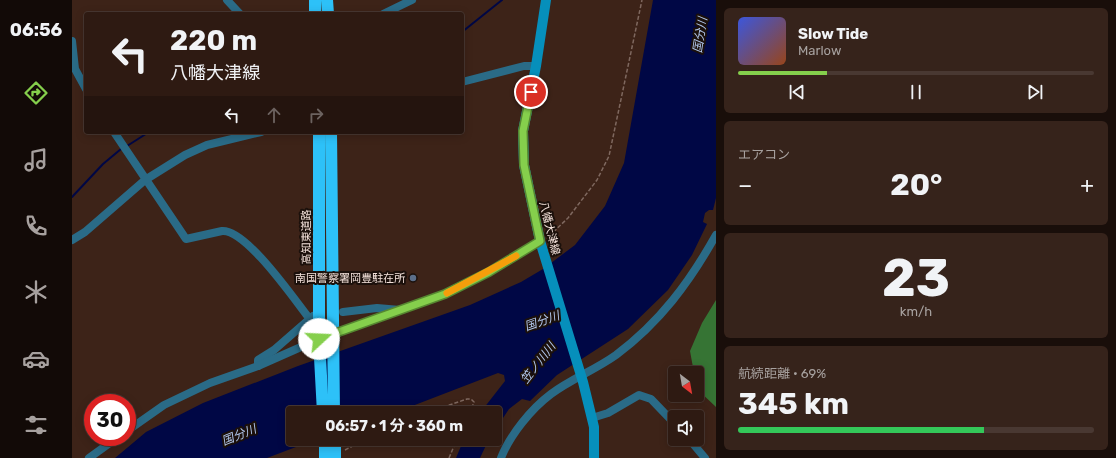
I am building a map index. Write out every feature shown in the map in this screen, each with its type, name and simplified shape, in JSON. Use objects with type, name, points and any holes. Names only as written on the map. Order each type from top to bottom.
[{"type":"highway","points":[[315,0],[315,12]]},
{"type":"highway","points":[[327,0],[328,12]]},
{"type":"highway","name":"高知東道路","points":[[319,134],[319,343],[323,406]]},
{"type":"highway","points":[[330,134],[334,406]]},
{"type":"main road","name":"八幡大津線","points":[[546,0],[536,66],[523,131],[524,165],[541,243],[581,375],[592,418],[595,438],[594,458]]},
{"type":"street","points":[[227,0],[238,12]]},
{"type":"street","points":[[388,12],[412,0]]},
{"type":"street","points":[[72,40],[75,69],[84,85]]},
{"type":"street","points":[[464,81],[524,66],[536,66]]},
{"type":"street","points":[[115,134],[186,239],[227,230],[237,236],[267,264],[312,316],[274,350],[258,360],[258,366]]},
{"type":"street","points":[[72,240],[85,232],[145,180],[185,155],[207,145],[253,134]]},
{"type":"street","points":[[500,458],[518,429],[534,409],[551,394],[616,355],[654,322],[676,298],[716,235]]},
{"type":"street","points":[[136,424],[164,405],[210,383],[333,338],[445,294],[489,272],[541,243]]},
{"type":"street","points":[[343,312],[376,308],[405,310]]},
{"type":"street","points":[[592,418],[608,412],[639,395],[651,399],[668,417]]},
{"type":"street","points":[[89,458],[106,446]]},
{"type":"street","points":[[695,446],[705,458]]},
{"type":"path","points":[[541,243],[568,218],[597,180],[609,156],[642,0]]},
{"type":"path","points":[[446,406],[471,399],[474,402],[473,406]]},
{"type":"path","points":[[329,451],[344,446]]},
{"type":"path","points":[[449,458],[454,446]]},
{"type":"green space","points":[[716,300],[716,407],[704,396],[704,366],[693,366],[690,351],[702,323]]},
{"type":"water","points":[[653,0],[716,0],[716,198],[713,210],[709,210],[705,213],[703,222],[707,224],[692,255],[668,290],[628,329],[557,375],[530,401],[522,399],[509,409],[502,420],[502,406],[485,406],[505,381],[504,375],[498,373],[412,406],[286,406],[286,446],[299,446],[267,458],[115,458],[129,446],[136,446],[136,440],[146,432],[203,403],[298,366],[470,305],[521,282],[543,269],[575,245],[605,206],[624,163]]},
{"type":"water","points":[[461,446],[486,446],[480,458],[456,458]]},
{"type":"waterway","points":[[464,30],[502,0]]},
{"type":"waterway","points":[[127,146],[146,134]]},
{"type":"waterway","points":[[72,197],[103,164],[121,149]]},
{"type":"slow traffic","points":[[447,293],[489,272],[516,256]]},
{"type":"place","name":"南国警察署岡豊駐在所","points":[[413,278]]},
{"type":"route","points":[[319,339],[405,310],[445,294],[489,272],[540,241],[524,165],[523,131],[531,92]]},
{"type":"water label","name":"国分川","points":[[700,35]]},
{"type":"water label","name":"国分川","points":[[542,321]]},
{"type":"water label","name":"笠ノ川川","points":[[538,363]]},
{"type":"water label","name":"国分川","points":[[239,435]]}]
